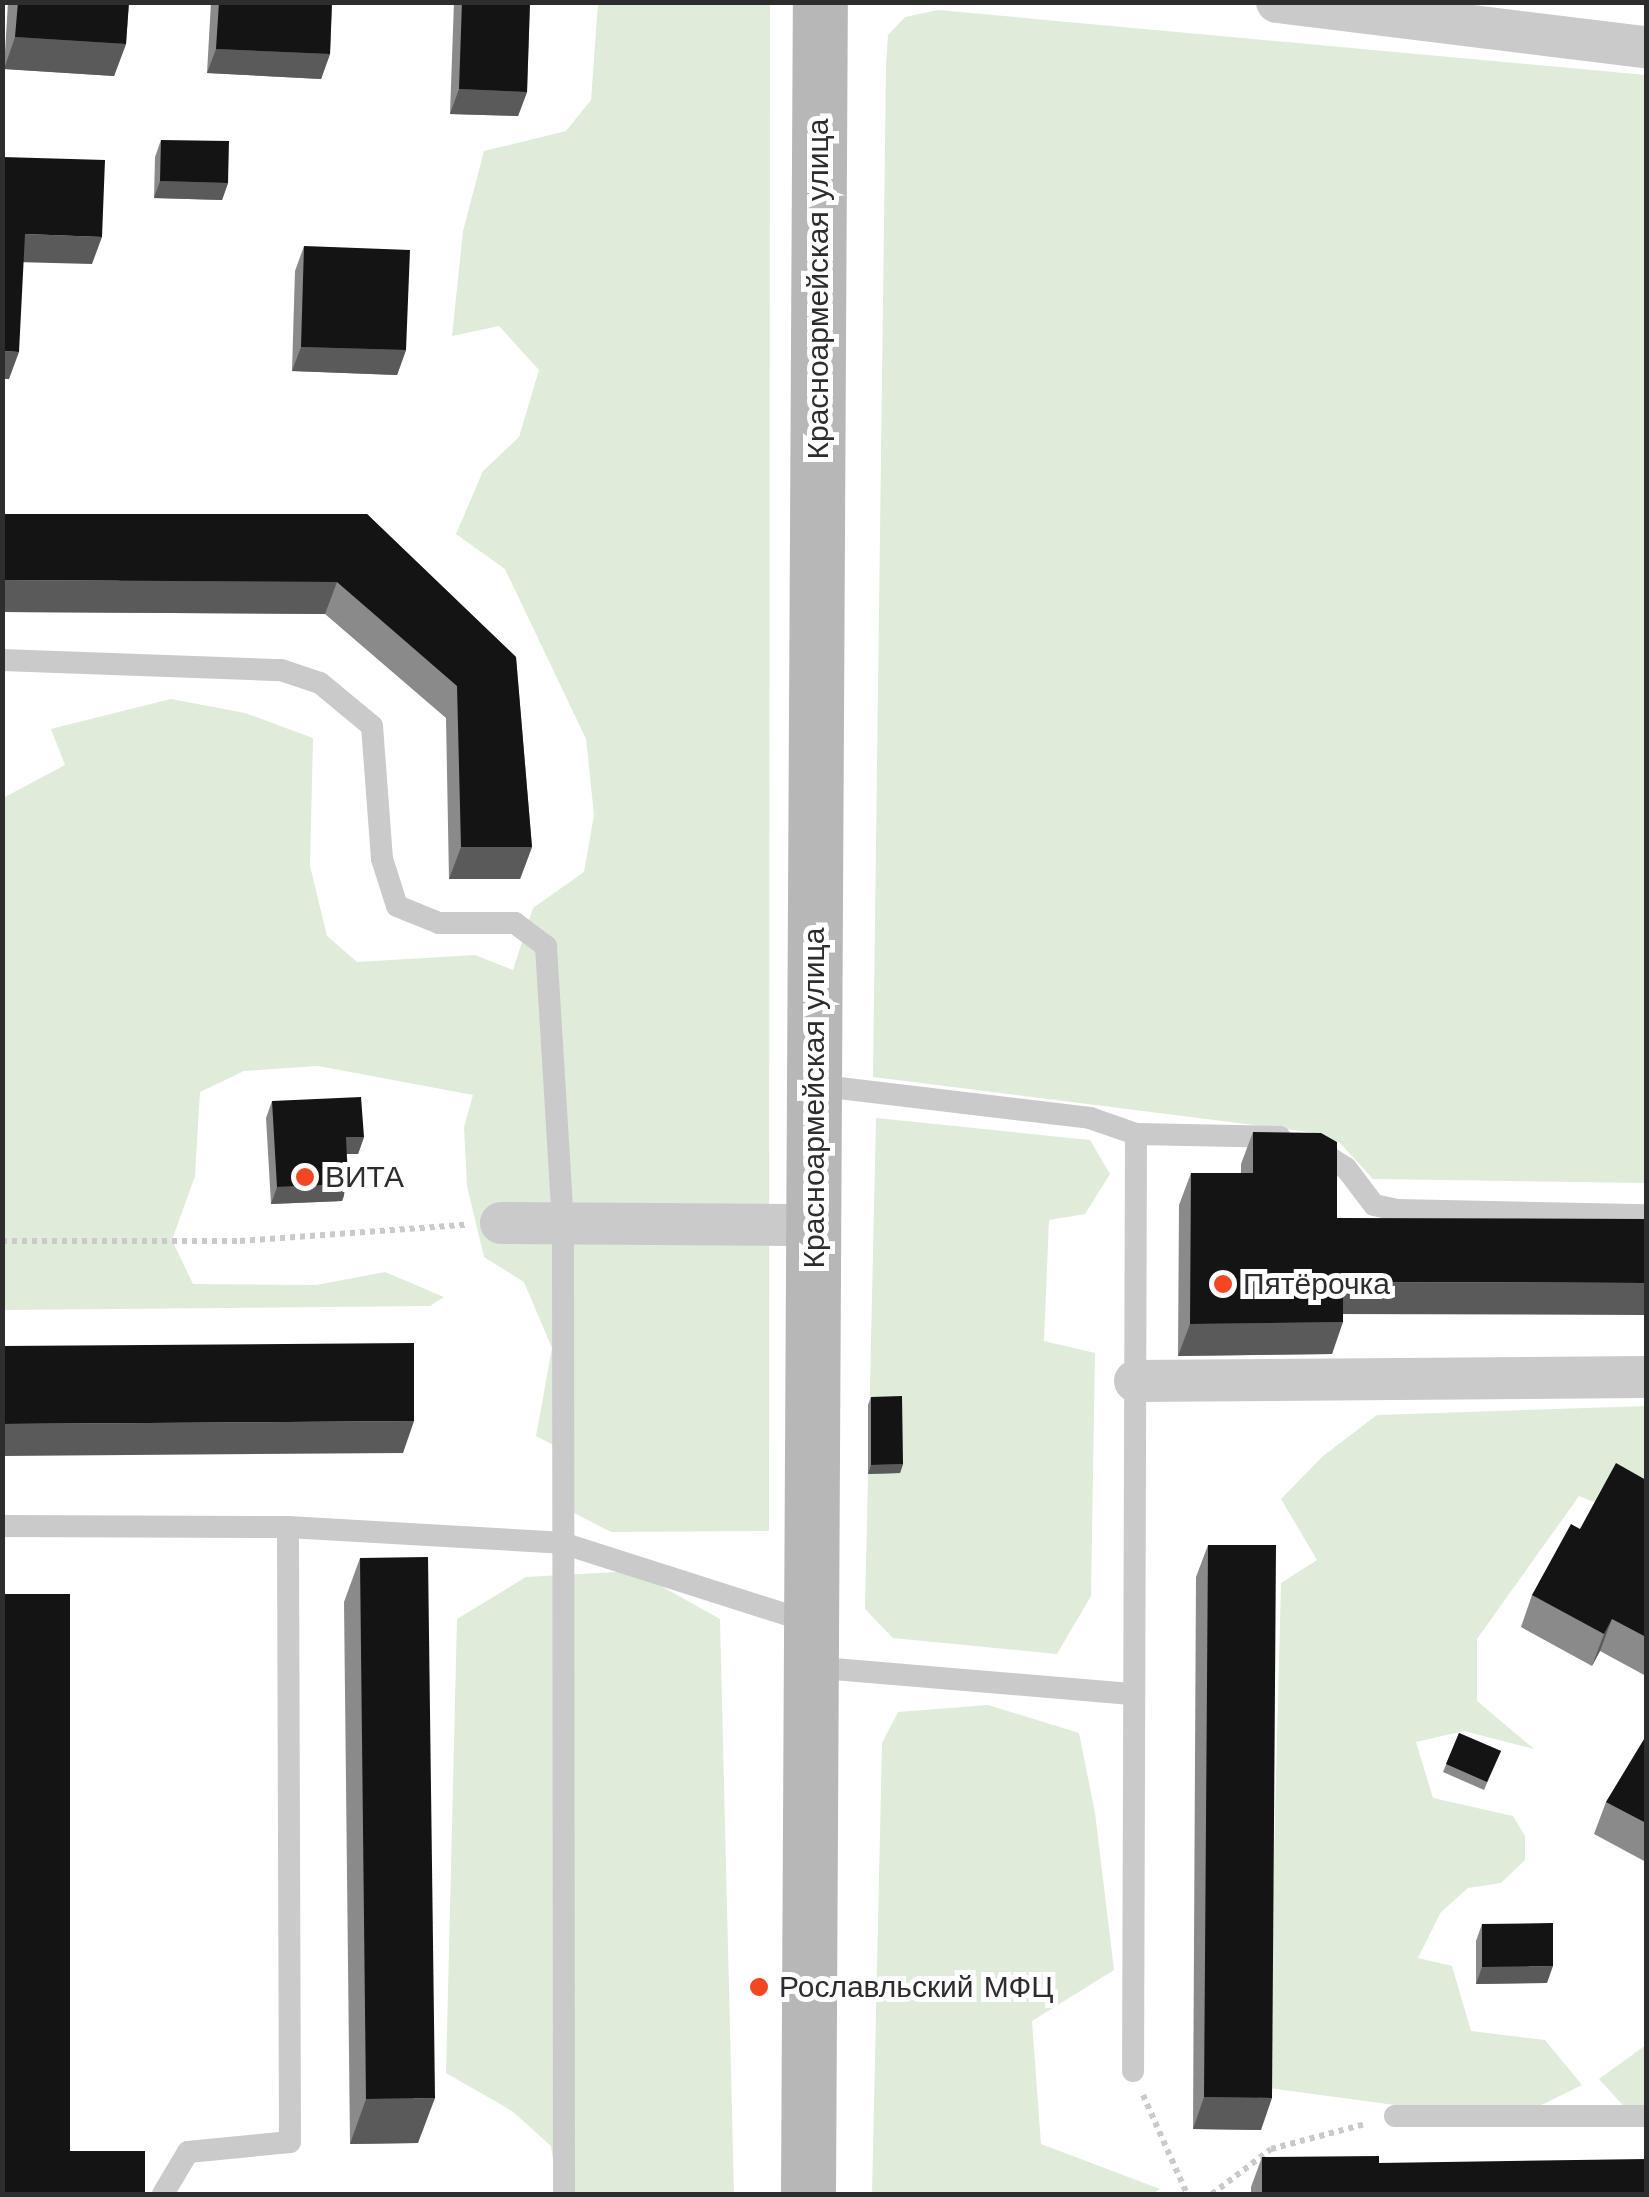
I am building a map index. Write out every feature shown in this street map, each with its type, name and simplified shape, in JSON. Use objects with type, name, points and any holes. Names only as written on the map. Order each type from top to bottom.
[{"type":"main road","name":"Красноармейская улица","points":[[808,2194],[820,2]]},
{"type":"street","points":[[1277,2],[1646,48]]},
{"type":"street","points":[[501,1222],[813,1224]]},
{"type":"street","points":[[1135,1381],[1646,1378]]},
{"type":"lane","points":[[2,660],[281,670],[320,683],[372,726],[382,859],[398,906],[439,923],[515,923],[546,946],[563,1223],[564,2194]]},
{"type":"lane","points":[[814,1084],[1090,1118],[1136,1134],[1293,1138],[1346,1168],[1374,1204],[1396,1210],[1646,1215]]},
{"type":"lane","points":[[1133,2071],[1136,1134]]},
{"type":"lane","points":[[2,1526],[288,1527],[562,1542],[810,1645],[1134,1694]]},
{"type":"lane","points":[[163,2194],[188,2152],[222,2143],[290,2142],[288,1527]]},
{"type":"lane","points":[[1395,2116],[1646,2116]]},
{"type":"path","points":[[2,1241],[240,1242],[501,1222]]},
{"type":"path","points":[[1133,2071],[1181,2186],[1188,2194]]},
{"type":"path","points":[[1212,2194],[1271,2149],[1395,2116]]},
{"type":"path","points":[[1172,2194],[1181,2186]]},
{"type":"green space","points":[[598,3],[770,3],[769,1531],[611,1532],[570,1511],[570,1454],[536,1436],[552,1348],[524,1282],[484,1257],[467,1186],[464,1127],[473,1095],[318,1066],[244,1071],[200,1092],[195,1176],[172,1240],[193,1284],[316,1285],[385,1272],[444,1297],[430,1306],[3,1310],[3,798],[65,765],[51,729],[171,699],[245,713],[313,738],[310,866],[327,936],[357,962],[475,955],[513,970],[533,908],[584,872],[594,815],[586,739],[505,569],[456,534],[483,471],[519,437],[539,370],[499,326],[452,336],[463,231],[484,151],[566,131],[591,100]]},
{"type":"green space","points":[[938,10],[1646,75],[1646,1183],[1373,1179],[1339,1142],[1309,1132],[873,1077],[886,67],[888,35],[905,17]]},
{"type":"green space","points":[[876,1118],[1090,1140],[1110,1174],[1085,1214],[1049,1220],[1044,1341],[1095,1353],[1091,1596],[1057,1654],[893,1638],[865,1609]]},
{"type":"green space","points":[[1646,1406],[1646,1523],[1579,1496],[1477,1639],[1477,1701],[1534,1749],[1464,1731],[1416,1742],[1433,1798],[1513,1816],[1525,1836],[1525,1860],[1501,1883],[1468,1888],[1441,1912],[1418,1958],[1452,1966],[1471,2031],[1545,2040],[1582,2085],[1527,2112],[1447,2112],[1268,2088],[1281,1583],[1317,1560],[1281,1499],[1323,1456],[1377,1415]]},
{"type":"green space","points":[[634,1571],[720,1619],[734,2194],[558,2194],[551,2146],[512,2111],[446,2073],[457,1619],[526,1577]]},
{"type":"green space","points":[[988,1705],[1079,1733],[1095,1813],[1114,1970],[1032,2021],[1041,2144],[1160,2189],[1152,2194],[872,2194],[882,1743],[898,1712]]},
{"type":"green space","points":[[1646,2045],[1646,2110],[1628,2111],[1599,2079]]},
{"type":"building","points":[[18,2],[129,2],[126,44],[15,37]]},
{"type":"building","points":[[219,2],[332,2],[330,54],[216,49]]},
{"type":"building","points":[[462,2],[530,2],[527,92],[459,89]]},
{"type":"building","points":[[161,140],[229,141],[228,183],[160,181]]},
{"type":"building","points":[[2,157],[105,160],[102,237],[25,234],[19,352],[2,351]]},
{"type":"building","points":[[304,246],[410,250],[406,350],[301,347]]},
{"type":"building","points":[[2,514],[367,514],[516,657],[532,847],[461,847],[457,686],[337,582],[2,580]]},
{"type":"building","name":"ВИТА","points":[[361,1097],[364,1137],[346,1137],[348,1184],[277,1187],[272,1101]]},
{"type":"building","points":[[1253,1132],[1321,1133],[1337,1142],[1337,1218],[1646,1219],[1646,1283],[1343,1282],[1343,1322],[1190,1324],[1191,1173],[1253,1173]]},
{"type":"building","points":[[414,1343],[414,1421],[2,1424],[2,1346]]},
{"type":"building","points":[[902,1396],[903,1464],[871,1465],[871,1397]]},
{"type":"building","points":[[1616,1463],[1646,1480],[1646,1637],[1612,1619],[1604,1634],[1532,1595],[1571,1524],[1580,1529]]},
{"type":"building","points":[[1208,1545],[1276,1545],[1272,2098],[1204,2097]]},
{"type":"building","points":[[428,1557],[435,2098],[366,2099],[360,1558]]},
{"type":"building","points":[[2,1594],[70,1594],[70,2151],[145,2151],[145,2194],[2,2194]]},
{"type":"building","points":[[1459,1733],[1501,1751],[1487,1782],[1446,1764]]},
{"type":"building","points":[[1646,1736],[1646,1823],[1606,1802]]},
{"type":"building","points":[[1553,1923],[1553,1966],[1482,1967],[1482,1924]]},
{"type":"building","points":[[1379,2156],[1379,2163],[1646,2159],[1646,2194],[1262,2194],[1262,2157]]},
{"type":"place","name":"ВИТА","points":[[305,1177]]},
{"type":"place","name":"Пятёрочка","points":[[1223,1284]]},
{"type":"place","name":"Рославльский МФЦ","points":[[759,1987]]}]
